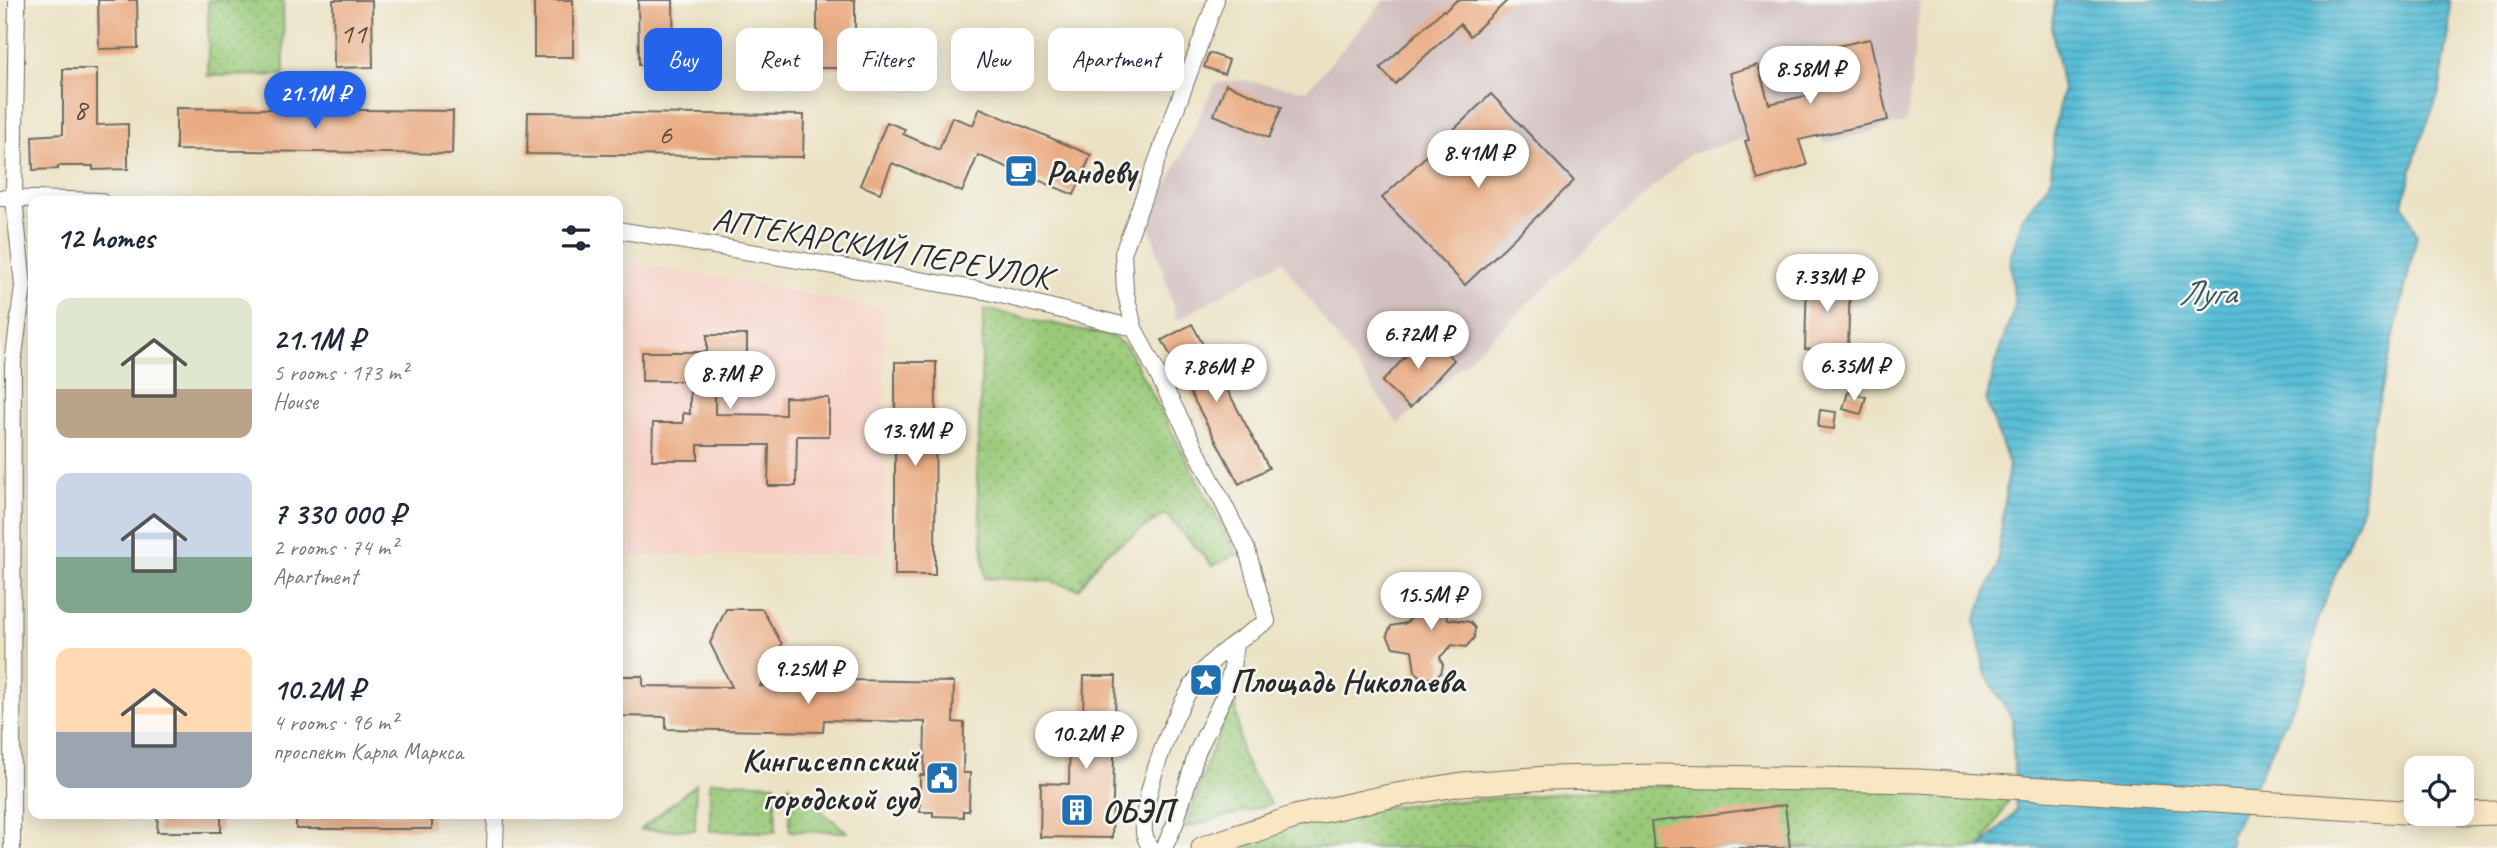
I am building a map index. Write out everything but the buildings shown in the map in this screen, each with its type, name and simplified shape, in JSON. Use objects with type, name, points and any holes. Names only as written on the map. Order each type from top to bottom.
[{"type":"main road","points":[[1203,848],[1313,812],[1462,784],[1547,778],[1919,781],[2404,813]]},
{"type":"street","points":[[12,848],[13,363],[23,286],[7,199],[17,0]]},
{"type":"street","points":[[1150,848],[1144,834],[1147,807],[1165,742],[1189,691],[1201,673],[1235,643],[1266,621],[1247,550],[1134,328],[1125,290],[1123,253],[1216,0]]},
{"type":"street","points":[[7,199],[28,199]]},
{"type":"street","name":"АПТЕКАРСКИЙ ПЕРЕУЛОК","points":[[623,231],[985,291],[1134,328]]},
{"type":"street","points":[[1164,848],[1175,824],[1197,751],[1224,696],[1232,668],[1235,643]]},
{"type":"street","points":[[495,848],[496,819]]},
{"type":"shaded area","points":[[1385,0],[1920,0],[1907,122],[1824,144],[1802,122],[1688,155],[1398,424],[1282,261],[1177,320],[1149,223],[1215,84],[1238,80],[1307,90]]},
{"type":"shaded area","points":[[628,263],[884,309],[885,553],[625,556]]},
{"type":"shaded area","points":[[0,510],[3,510],[0,703]]},
{"type":"green space","points":[[208,0],[283,0],[284,75],[208,76]]},
{"type":"green space","points":[[984,309],[1111,336],[1127,347],[1237,554],[1213,566],[1165,514],[1102,556],[1079,589],[1050,581],[985,578],[977,479]]},
{"type":"green space","points":[[1235,697],[1241,752],[1271,804],[1185,828],[1210,754]]},
{"type":"green space","points":[[1766,778],[2015,789],[1981,848],[1204,848],[1313,812]]},
{"type":"green space","points":[[710,781],[775,784],[776,832],[710,831]]},
{"type":"green space","points":[[696,784],[695,830],[640,830]]},
{"type":"green space","points":[[789,785],[847,832],[790,831]]},
{"type":"water","name":"Луга","points":[[2055,0],[2450,0],[2449,33],[2439,93],[2418,147],[2403,204],[2417,235],[2366,459],[2363,506],[2318,618],[2306,679],[2231,835],[2229,848],[1981,848],[2016,811],[2012,719],[1985,673],[1975,621],[1997,567],[2009,464],[1986,401],[1999,351],[2015,306],[2010,259],[2022,219],[2051,180],[2054,129],[2063,89],[2052,30]]},
{"type":"place","name":"Рандеву","points":[[1021,171]]},
{"type":"place","name":"Площадь Николаева","points":[[1206,680]]},
{"type":"place","name":"Кингисеппский городской суд","points":[[942,778]]},
{"type":"place","name":"ОБЭП","points":[[1077,810]]}]
